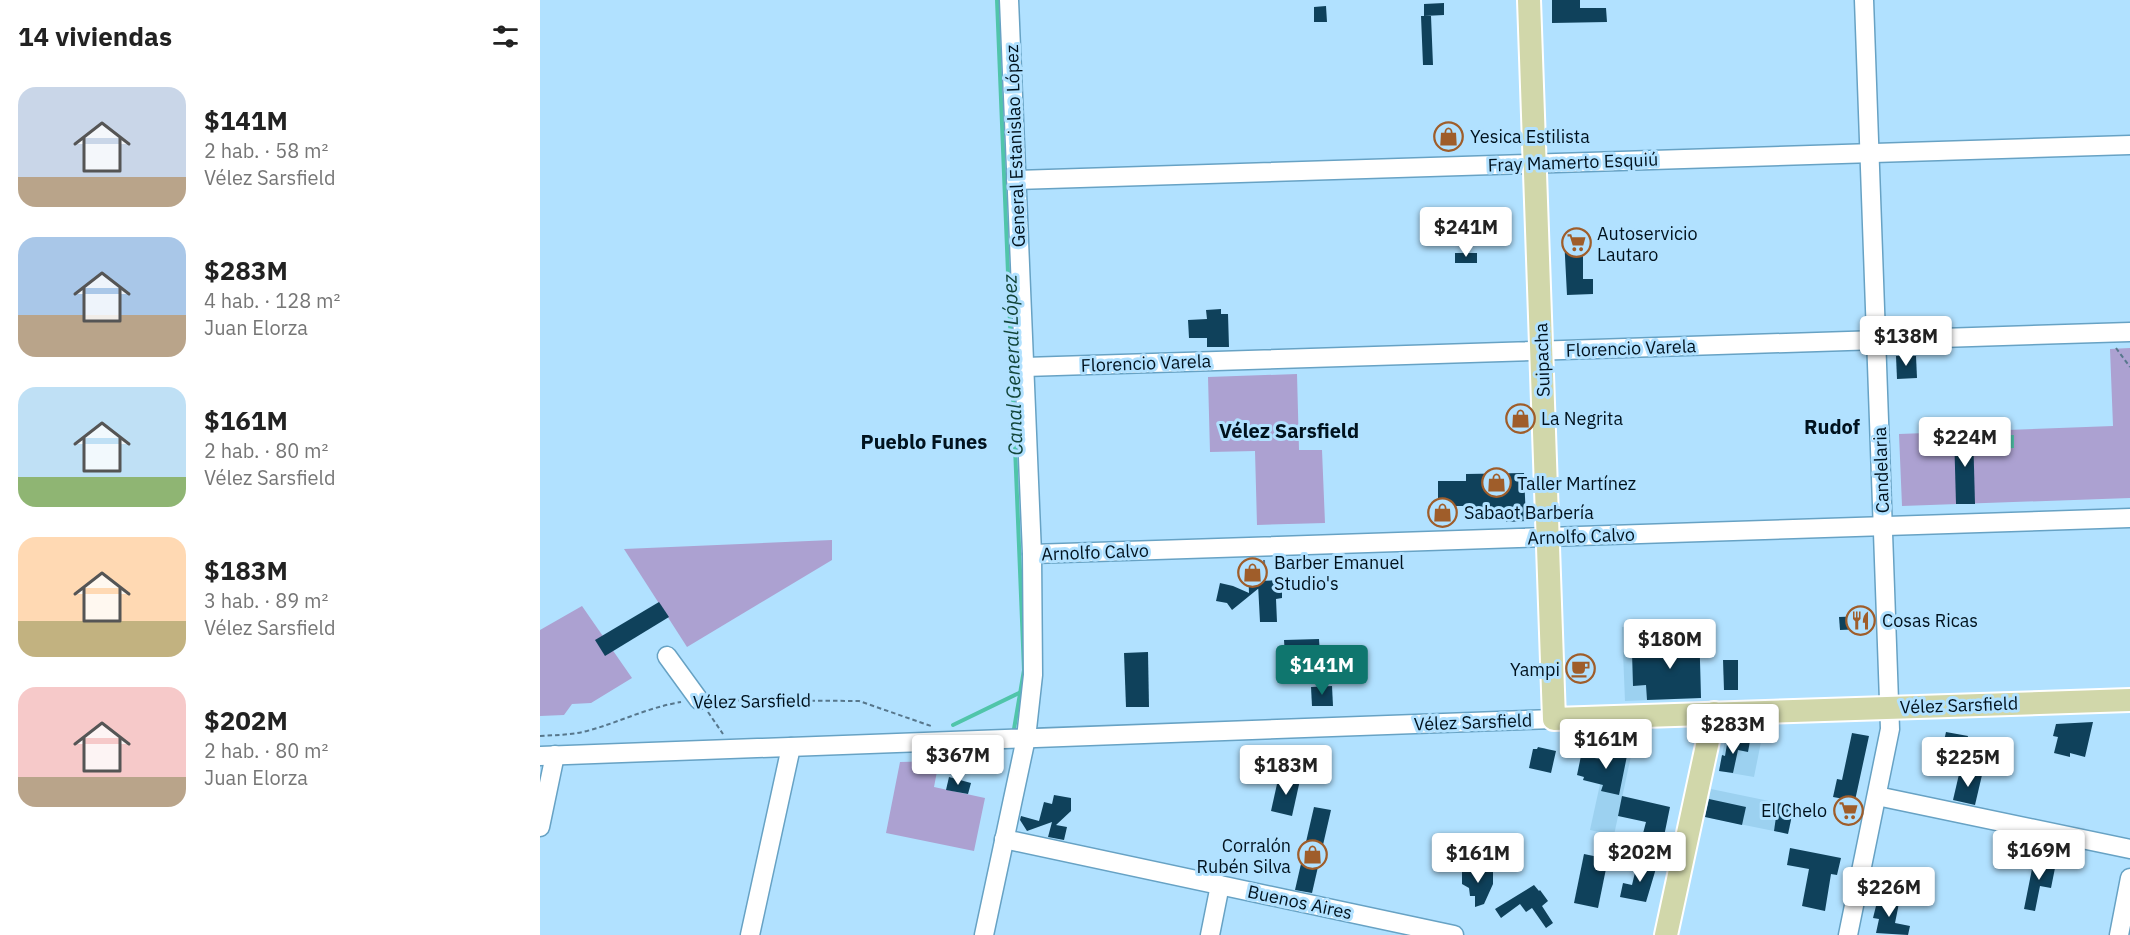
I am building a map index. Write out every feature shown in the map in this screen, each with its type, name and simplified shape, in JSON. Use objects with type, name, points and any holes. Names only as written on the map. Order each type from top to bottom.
[{"type":"main road","name":"Suipacha","points":[[1529,0],[1554,719]]},
{"type":"main road","name":"Vélez Sarsfield","points":[[1554,719],[2130,700]]},
{"type":"main road","points":[[1666,935],[1714,713]]},
{"type":"street","name":"General Estanislao López","points":[[984,935],[1026,738],[1033,675],[1032,554],[1009,0]]},
{"type":"street","name":"Candelaria","points":[[1848,935],[1890,729],[1864,0]]},
{"type":"street","name":"Fray Mamerto Esquiú","points":[[1016,180],[2130,145]]},
{"type":"street","name":"Florencio Varela","points":[[1025,367],[2130,332]]},
{"type":"street","name":"Arnolfo Calvo","points":[[1032,554],[2130,518]]},
{"type":"street","points":[[668,656],[699,700]]},
{"type":"street","name":"Vélez Sarsfield","points":[[547,756],[1554,719]]},
{"type":"street","points":[[750,935],[791,747]]},
{"type":"street","points":[[540,826],[547,756]]},
{"type":"street","points":[[1877,796],[2130,849]]},
{"type":"street","name":"Buenos Aires","points":[[1004,839],[1432,933],[1454,935]]},
{"type":"street","points":[[2119,935],[2130,878]]},
{"type":"street","points":[[1210,935],[1220,885]]},
{"type":"path","points":[[2106,333],[2130,367]]},
{"type":"path","points":[[1263,546],[1264,581]]},
{"type":"path","points":[[699,700],[734,749]]},
{"type":"path","name":"Vélez Sarsfield","points":[[540,736],[588,731],[655,707],[699,700],[859,701],[935,728]]},
{"type":"shaded area","points":[[2130,348],[2130,498],[1902,506],[1899,434],[2113,426],[2110,349]]},
{"type":"shaded area","points":[[1297,374],[1299,450],[1322,450],[1325,523],[1257,525],[1255,451],[1210,452],[1208,377]]},
{"type":"shaded area","points":[[2014,435],[2014,448],[1982,449],[1982,436]]},
{"type":"shaded area","points":[[832,540],[832,560],[687,647],[624,549]]},
{"type":"shaded area","points":[[582,606],[632,678],[591,703],[572,704],[564,715],[540,716],[540,630]]},
{"type":"shaded area","points":[[1699,625],[1701,698],[1625,701],[1622,627]]},
{"type":"shaded area","points":[[1726,735],[1761,742],[1754,777],[1719,771]]},
{"type":"shaded area","points":[[1634,742],[1614,835],[1590,830],[1609,743]]},
{"type":"shaded area","points":[[939,761],[934,787],[985,798],[974,851],[886,833],[900,762]]},
{"type":"shaded area","points":[[1711,789],[1794,806],[1788,834],[1705,817]]},
{"type":"building","points":[[1552,0],[1580,0],[1580,8],[1606,8],[1607,22],[1552,23]]},
{"type":"building","points":[[1444,3],[1444,15],[1424,16],[1424,4]]},
{"type":"building","points":[[1326,6],[1327,22],[1314,22],[1314,7]]},
{"type":"building","points":[[1421,16],[1431,16],[1433,65],[1423,65]]},
{"type":"building","points":[[1588,236],[1589,250],[1583,250],[1583,279],[1593,279],[1593,294],[1567,295],[1564,237]]},
{"type":"building","points":[[1455,253],[1477,253],[1477,263],[1455,263]]},
{"type":"building","points":[[1221,309],[1221,314],[1228,314],[1229,347],[1207,347],[1207,338],[1189,338],[1188,320],[1207,319],[1206,310]]},
{"type":"building","points":[[1896,356],[1916,356],[1917,378],[1897,379]]},
{"type":"building","points":[[1973,431],[1975,504],[1956,504],[1954,432]]},
{"type":"building","points":[[1524,473],[1526,521],[1506,522],[1506,513],[1470,514],[1470,506],[1448,506],[1448,517],[1438,517],[1438,481],[1466,481],[1466,474]]},
{"type":"building","points":[[1248,566],[1258,566],[1258,581],[1282,580],[1282,598],[1276,599],[1277,622],[1260,622],[1258,589],[1232,610],[1227,603],[1216,601],[1220,583],[1249,593]]},
{"type":"building","points":[[659,602],[669,617],[605,656],[595,640]]},
{"type":"building","points":[[1865,616],[1865,629],[1840,630],[1839,617]]},
{"type":"building","points":[[1689,625],[1699,625],[1701,698],[1647,700],[1646,685],[1633,686],[1632,652],[1635,649],[1690,647]]},
{"type":"building","points":[[1319,639],[1320,655],[1285,657],[1284,640]]},
{"type":"building","points":[[1148,652],[1149,707],[1126,707],[1124,653]]},
{"type":"building","points":[[1723,660],[1738,660],[1738,690],[1724,690]]},
{"type":"building","points":[[1332,686],[1333,706],[1312,706],[1311,687]]},
{"type":"building","points":[[2093,722],[2085,757],[2070,753],[2070,757],[2054,753],[2058,737],[2053,736],[2056,724]]},
{"type":"building","points":[[1946,732],[1968,736],[1965,754],[1942,750]]},
{"type":"building","points":[[1852,733],[1869,736],[1851,819],[1840,816],[1844,799],[1833,797],[1837,779],[1842,780]]},
{"type":"building","points":[[1733,739],[1750,741],[1748,752],[1738,750],[1733,773],[1719,771],[1722,755],[1725,756],[1727,744]]},
{"type":"building","points":[[1629,746],[1619,795],[1601,791],[1603,785],[1583,780],[1584,777],[1577,775],[1581,756],[1608,760],[1611,747]]},
{"type":"building","points":[[1538,747],[1556,751],[1551,773],[1529,768],[1533,749]]},
{"type":"building","points":[[1960,770],[1982,775],[1975,805],[1953,800]]},
{"type":"building","points":[[1279,775],[1300,780],[1292,816],[1271,811]]},
{"type":"building","points":[[949,777],[971,783],[968,794],[946,790]]},
{"type":"building","points":[[1054,795],[1071,798],[1071,811],[1056,825],[1067,827],[1064,840],[1048,837],[1052,822],[1027,831],[1020,820],[1021,816],[1039,821],[1044,802],[1052,804]]},
{"type":"building","points":[[1622,796],[1670,807],[1662,846],[1641,841],[1646,822],[1618,816]]},
{"type":"building","points":[[1709,799],[1746,807],[1742,825],[1705,817]]},
{"type":"building","points":[[1778,803],[1794,806],[1788,834],[1774,831]]},
{"type":"building","points":[[1314,807],[1331,810],[1312,893],[1295,890]]},
{"type":"building","points":[[1790,848],[1841,858],[1837,875],[1831,874],[1825,911],[1802,906],[1809,869],[1787,865]]},
{"type":"building","points":[[1584,854],[1608,859],[1598,908],[1574,903]]},
{"type":"building","points":[[2034,859],[2056,863],[2051,888],[2040,886],[2035,911],[2024,909]]},
{"type":"building","points":[[1638,860],[1657,865],[1646,902],[1620,897],[1623,883],[1632,885]]},
{"type":"building","points":[[1462,870],[1493,870],[1493,884],[1484,904],[1475,907],[1475,896],[1470,896],[1469,888],[1462,884]]},
{"type":"building","points":[[1534,885],[1548,901],[1542,906],[1553,923],[1546,928],[1532,908],[1526,912],[1520,904],[1501,918],[1495,909]]},
{"type":"building","points":[[1878,898],[1899,903],[1895,923],[1910,926],[1908,935],[1876,933],[1879,919],[1873,918]]},
{"type":"waterway","name":"Canal General López","points":[[997,0],[1024,670],[1014,729]]},
{"type":"waterway","points":[[953,725],[1021,692]]},
{"type":"place","name":"Yesica Estilista","points":[[1449,136]]},
{"type":"place","name":"Autoservicio Lautaro","points":[[1576,243]]},
{"type":"place","name":"La Negrita","points":[[1520,418]]},
{"type":"place","name":"Taller Martínez","points":[[1496,483]]},
{"type":"place","name":"Sabaot Barbería","points":[[1443,512]]},
{"type":"place","name":"Barber Emanuel Studio's","points":[[1253,572]]},
{"type":"place","name":"Cosas Ricas","points":[[1861,620]]},
{"type":"place","name":"Yampi","points":[[1581,669]]},
{"type":"place","name":"El Chelo","points":[[1848,810]]},
{"type":"place","name":"Corralón Rubén Silva","points":[[1312,855]]},
{"type":"district","name":"Rudof","points":[[1832,426]]},
{"type":"district","name":"Vélez Sarsfield","points":[[1289,430]]},
{"type":"district","name":"Pueblo Funes","points":[[924,441]]}]
